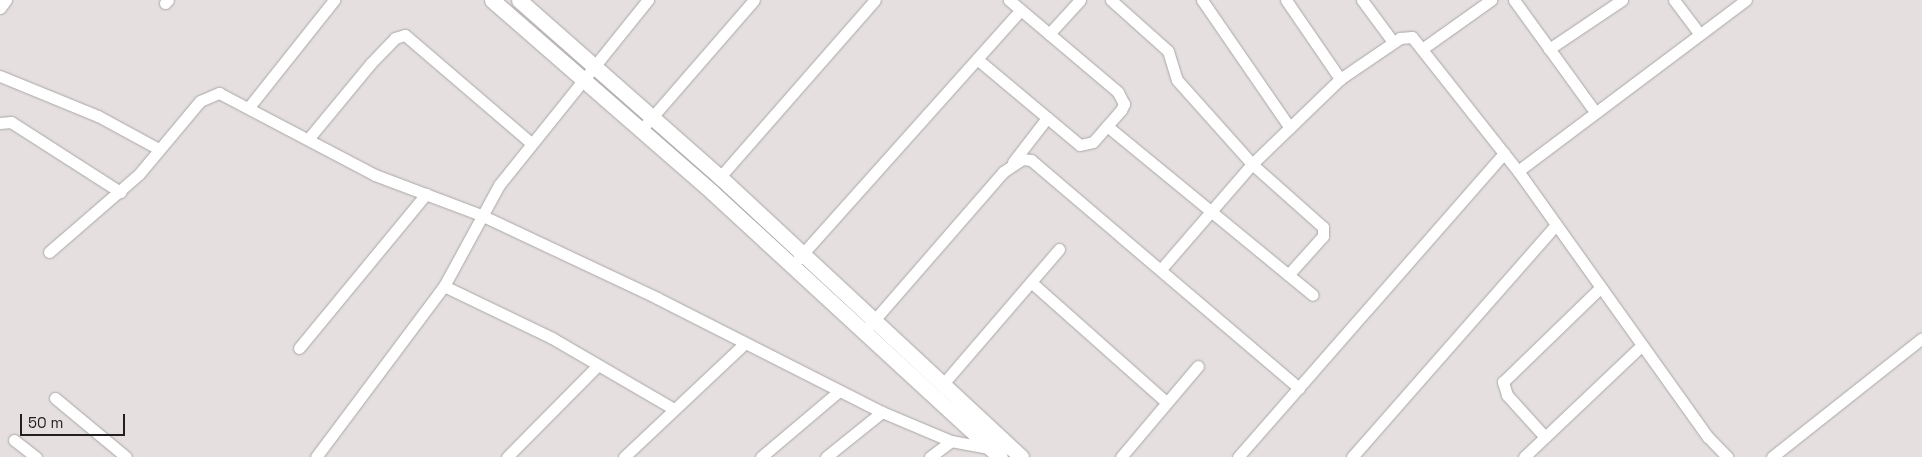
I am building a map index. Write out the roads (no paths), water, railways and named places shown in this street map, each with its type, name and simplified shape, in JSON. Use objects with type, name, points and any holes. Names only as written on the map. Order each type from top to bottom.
[{"type":"main road","points":[[492,0],[792,266],[943,384],[1006,452]]},
{"type":"main road","points":[[519,0],[720,177],[803,253],[869,326],[1006,452]]},
{"type":"street","points":[[0,8],[6,0]]},
{"type":"street","points":[[249,107],[334,0]]},
{"type":"street","points":[[316,457],[444,286],[481,215],[532,144],[648,0]]},
{"type":"street","points":[[640,130],[653,118],[754,0]]},
{"type":"street","points":[[720,177],[875,0]]},
{"type":"street","points":[[977,59],[1080,145],[1093,142],[1121,110],[1123,97],[1009,0]]},
{"type":"street","points":[[1049,34],[1080,0]]},
{"type":"street","points":[[1111,0],[1168,51],[1177,80],[1252,164],[1323,227],[1323,236],[1288,275]]},
{"type":"street","points":[[1202,0],[1290,128]]},
{"type":"street","points":[[1286,0],[1340,79]]},
{"type":"street","points":[[1362,0],[1393,42]]},
{"type":"street","points":[[1422,48],[1491,0]]},
{"type":"street","points":[[1514,0],[1595,112]]},
{"type":"street","points":[[1549,49],[1622,0]]},
{"type":"street","points":[[1674,0],[1699,33]]},
{"type":"street","points":[[1518,171],[1699,33],[1746,0]]},
{"type":"street","points":[[792,266],[1021,10]]},
{"type":"street","points":[[309,138],[394,38],[405,35],[532,144]]},
{"type":"street","points":[[1162,268],[1252,164],[1340,79],[1406,35],[1422,48],[1518,171],[1641,346],[1727,457]]},
{"type":"street","points":[[0,76],[98,116],[156,148]]},
{"type":"street","points":[[49,252],[120,192],[156,148],[205,96],[220,93],[309,138],[375,175],[481,215],[745,343],[882,412],[951,441],[1006,452]]},
{"type":"street","points":[[869,326],[1013,163],[1047,118]]},
{"type":"street","points":[[0,123],[11,122],[120,192]]},
{"type":"street","points":[[1107,126],[1212,210],[1313,296]]},
{"type":"street","points":[[1238,457],[1504,153]]},
{"type":"street","points":[[1013,163],[1031,160],[1162,268],[1299,388]]},
{"type":"street","points":[[299,348],[426,194]]},
{"type":"street","points":[[1352,457],[1556,225]]},
{"type":"street","points":[[943,384],[1059,249]]},
{"type":"street","points":[[1031,282],[1166,402]]},
{"type":"street","points":[[444,286],[598,365],[674,409]]},
{"type":"street","points":[[1545,437],[1507,395],[1503,382],[1600,288]]},
{"type":"street","points":[[1772,457],[1922,338]]},
{"type":"street","points":[[624,457],[745,343]]},
{"type":"street","points":[[1524,457],[1641,346]]},
{"type":"street","points":[[507,457],[598,365]]},
{"type":"street","points":[[1121,457],[1198,366]]},
{"type":"street","points":[[762,457],[839,391]]},
{"type":"street","points":[[55,398],[126,457]]},
{"type":"street","points":[[826,457],[882,412]]},
{"type":"street","points":[[14,440],[36,457]]},
{"type":"street","points":[[930,457],[951,441]]}]
